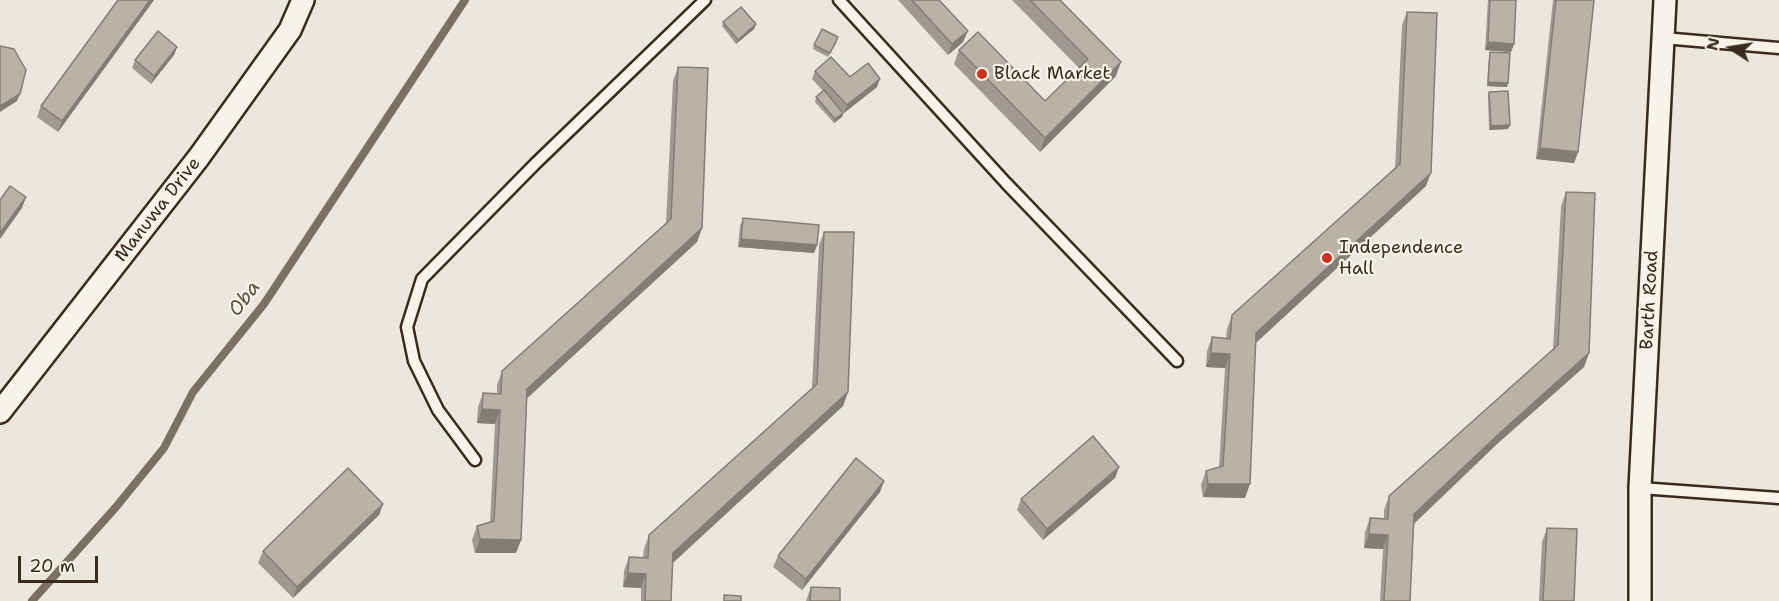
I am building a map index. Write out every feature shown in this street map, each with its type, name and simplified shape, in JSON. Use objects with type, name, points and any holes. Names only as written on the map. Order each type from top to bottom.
[{"type":"street","name":"Manuwa Drive","points":[[0,412],[199,157],[290,30],[303,0]]},
{"type":"street","name":"Barth Road","points":[[1640,601],[1640,488],[1665,0]]},
{"type":"lane","points":[[475,460],[438,410],[414,361],[407,327],[422,279],[536,163],[705,0]]},
{"type":"lane","points":[[839,0],[1006,183],[1177,361]]},
{"type":"lane","points":[[1663,38],[1779,48]]},
{"type":"lane","points":[[1640,488],[1779,498]]},
{"type":"building","points":[[118,0],[150,0],[62,121],[41,106]]},
{"type":"building","points":[[912,0],[939,0],[968,31],[952,44]]},
{"type":"building","points":[[1030,0],[1060,0],[1121,62],[1045,138],[959,50],[978,32],[1045,101],[1088,59]]},
{"type":"building","points":[[1490,0],[1516,0],[1514,44],[1488,42]]},
{"type":"building","points":[[1556,0],[1594,0],[1578,152],[1540,148]]},
{"type":"building","points":[[741,7],[756,24],[738,40],[723,22]]},
{"type":"building","name":"Independence Hall","points":[[1407,12],[1437,13],[1431,173],[1256,333],[1250,484],[1208,484],[1206,471],[1223,466],[1230,354],[1211,353],[1212,337],[1230,339],[1232,315],[1400,164]]},
{"type":"building","points":[[822,29],[838,37],[830,53],[814,45]]},
{"type":"building","points":[[158,31],[177,47],[154,76],[135,60]]},
{"type":"building","points":[[0,46],[14,49],[26,70],[20,94],[0,106]]},
{"type":"building","points":[[1490,52],[1510,53],[1508,83],[1488,82]]},
{"type":"building","points":[[831,57],[850,77],[868,63],[880,79],[847,105],[815,71]]},
{"type":"building","points":[[678,67],[708,68],[702,228],[527,389],[521,540],[480,539],[477,526],[494,521],[500,410],[482,409],[483,393],[501,394],[502,371],[671,219]]},
{"type":"building","points":[[824,90],[843,113],[835,119],[816,97]]},
{"type":"building","points":[[1508,91],[1510,125],[1491,126],[1489,92]]},
{"type":"building","points":[[10,186],[26,197],[0,233],[0,200]]},
{"type":"building","points":[[1566,192],[1595,193],[1589,353],[1414,514],[1410,601],[1384,601],[1388,535],[1369,534],[1370,518],[1388,519],[1389,496],[1558,345]]},
{"type":"building","points":[[743,218],[819,225],[817,245],[741,239]]},
{"type":"building","points":[[824,232],[854,232],[848,392],[673,553],[671,601],[645,601],[646,574],[628,573],[629,557],[648,558],[649,535],[817,384]]},
{"type":"building","points":[[1093,436],[1119,467],[1047,529],[1021,499]]},
{"type":"building","points":[[856,458],[884,481],[806,579],[778,556]]},
{"type":"building","points":[[348,468],[383,504],[297,587],[263,551]]},
{"type":"building","points":[[1547,528],[1577,529],[1574,601],[1543,601]]},
{"type":"building","points":[[811,587],[840,588],[840,601],[810,601]]},
{"type":"building","points":[[724,595],[741,596],[741,601],[724,601]]},
{"type":"waterway","name":"Oba","points":[[32,601],[116,507],[164,448],[193,392],[264,304],[465,0]]},
{"type":"place","name":"Black Market","points":[[982,74]]},
{"type":"place","name":"Independence Hall","points":[[1327,258]]}]
